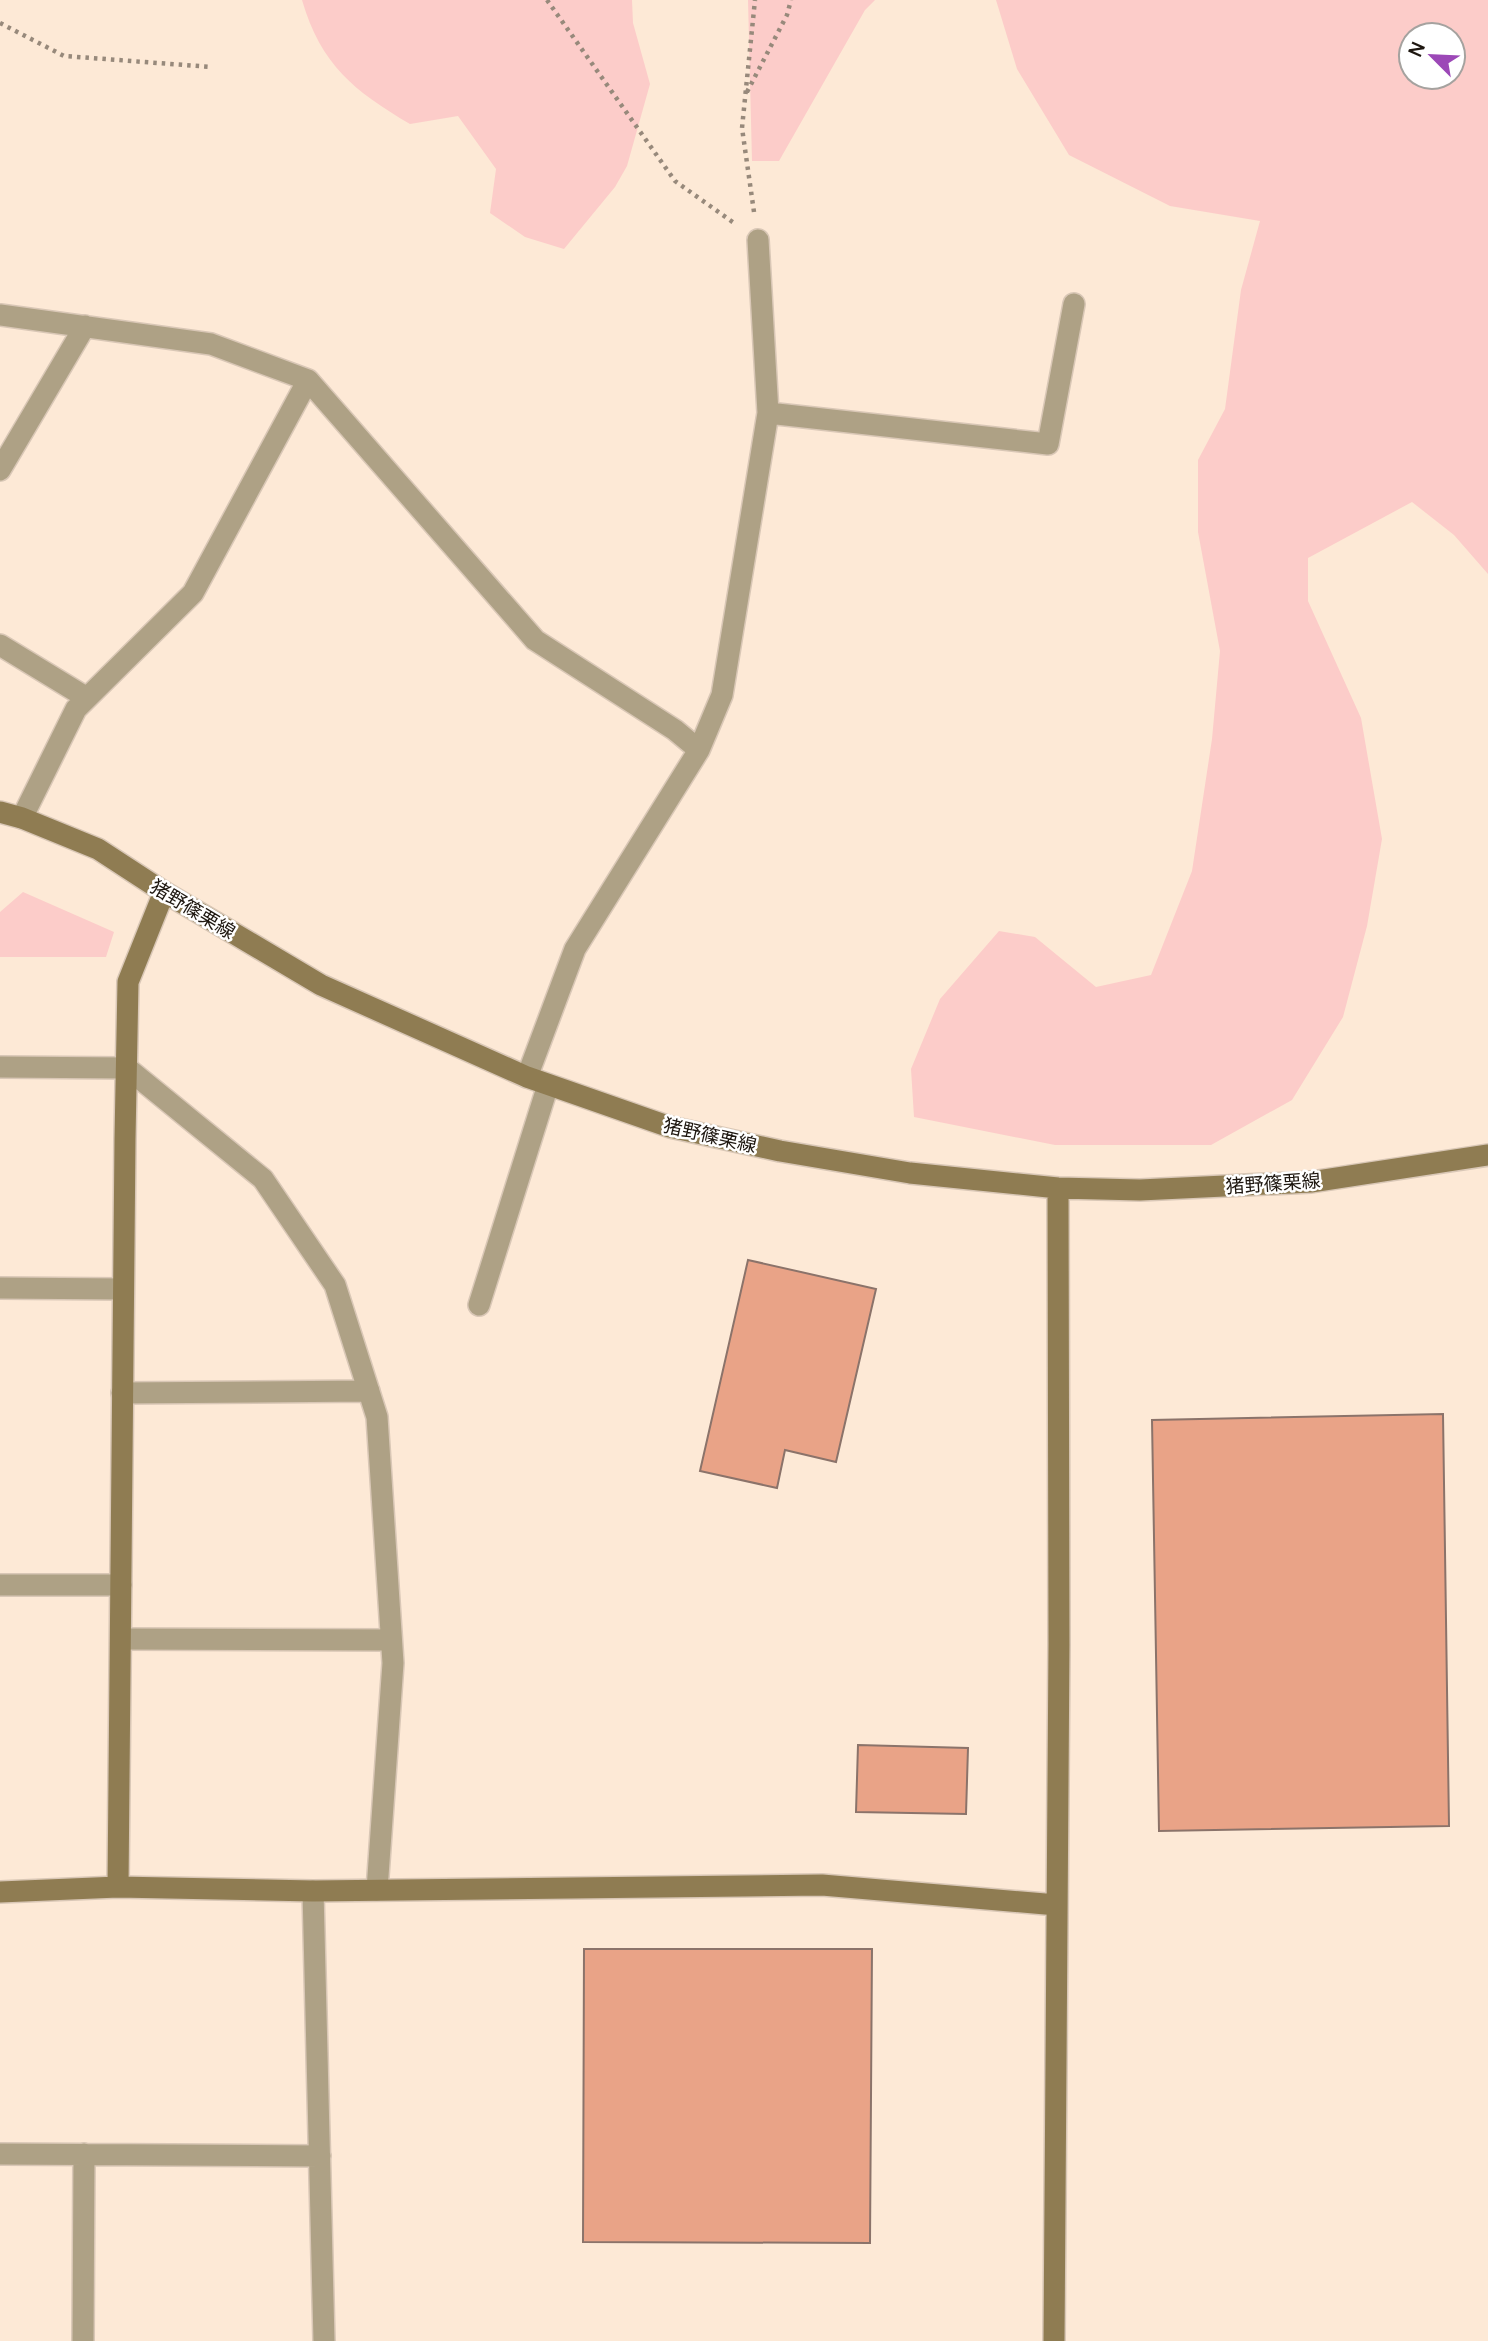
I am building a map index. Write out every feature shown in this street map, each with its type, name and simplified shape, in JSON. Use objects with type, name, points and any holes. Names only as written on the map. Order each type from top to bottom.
[{"type":"street","points":[[527,1077],[575,948],[699,750],[722,695],[768,413],[758,240]]},
{"type":"street","points":[[768,413],[1048,444],[1074,304]]},
{"type":"street","points":[[0,315],[211,344],[308,380],[535,640],[675,730],[699,750]]},
{"type":"street","points":[[0,470],[85,326]]},
{"type":"street","points":[[22,818],[76,709],[193,593],[308,380]]},
{"type":"street","points":[[0,645],[87,698]]},
{"type":"street","name":"猪野篠栗線","points":[[0,812],[22,818],[98,849],[164,892],[321,985],[527,1077],[670,1127],[780,1151],[910,1173],[1058,1188],[1140,1190],[1311,1182],[1488,1155]]},
{"type":"street","points":[[118,1887],[128,982],[164,892]]},
{"type":"street","points":[[0,1067],[127,1068],[263,1179],[335,1285],[377,1417],[393,1663],[377,1890]]},
{"type":"street","points":[[479,1305],[548,1085]]},
{"type":"street","points":[[1054,2341],[1059,1658],[1058,1188]]},
{"type":"street","points":[[0,1288],[123,1289]]},
{"type":"street","points":[[122,1393],[369,1391]]},
{"type":"street","points":[[0,1585],[121,1585]]},
{"type":"street","points":[[121,1639],[391,1640]]},
{"type":"street","points":[[0,1892],[118,1887],[313,1891],[822,1885],[1057,1905]]},
{"type":"street","points":[[313,1891],[324,2341]]},
{"type":"street","points":[[0,2154],[320,2156]]},
{"type":"street","points":[[83,2341],[84,2154]]},
{"type":"path","points":[[547,0],[675,181],[758,240]]},
{"type":"path","points":[[755,0],[742,128],[758,240]]},
{"type":"path","points":[[745,96],[787,15],[791,0]]},
{"type":"path","points":[[0,23],[64,56],[212,67]]},
{"type":"shaded area","points":[[302,0],[632,0],[633,23],[650,84],[627,166],[615,187],[564,249],[525,237],[490,213],[496,169],[458,116],[410,124],[372,100],[342,74],[330,59],[319,42]]},
{"type":"shaded area","points":[[748,0],[875,0],[865,10],[779,161],[752,161]]},
{"type":"shaded area","points":[[996,0],[1488,0],[1488,574],[1454,535],[1412,502],[1308,558],[1308,601],[1361,718],[1382,839],[1367,926],[1343,1017],[1292,1100],[1211,1145],[1055,1145],[914,1117],[911,1069],[940,999],[999,931],[1035,937],[1096,987],[1151,975],[1192,871],[1212,739],[1220,651],[1198,532],[1198,460],[1225,409],[1241,290],[1260,221],[1170,206],[1069,155],[1017,69]]},
{"type":"shaded area","points":[[23,892],[114,932],[106,957],[0,957],[0,912]]},
{"type":"building","points":[[748,1260],[876,1289],[836,1462],[785,1450],[777,1488],[700,1471]]},
{"type":"building","points":[[1443,1414],[1449,1826],[1159,1831],[1152,1420]]},
{"type":"building","points":[[858,1745],[968,1748],[966,1814],[856,1812]]},
{"type":"building","points":[[584,1949],[872,1949],[870,2243],[583,2242]]}]
